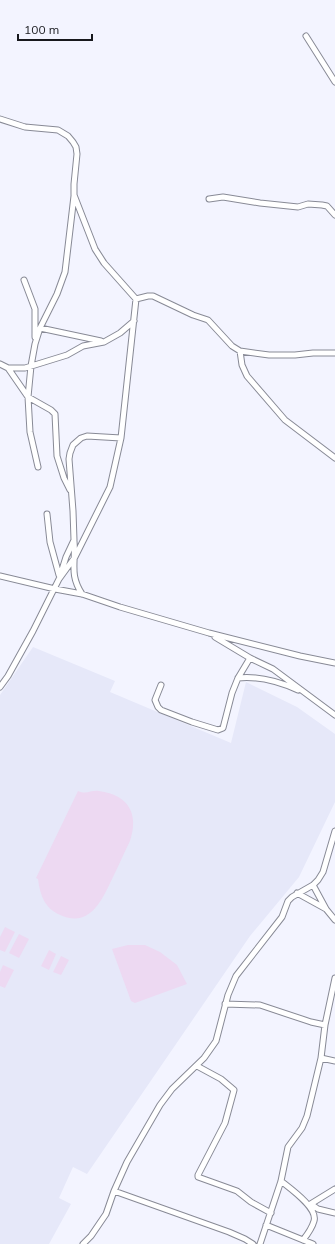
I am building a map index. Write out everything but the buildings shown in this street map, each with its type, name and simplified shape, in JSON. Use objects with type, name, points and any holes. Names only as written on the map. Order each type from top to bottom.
[{"type":"street","points":[[306,36],[335,82]]},
{"type":"street","points":[[0,119],[25,127],[58,130],[68,136],[76,147],[77,154],[65,272],[57,294],[40,328],[31,366],[28,397],[30,432],[38,467]]},
{"type":"street","points":[[59,578],[75,557],[110,487],[120,438],[136,299],[99,257],[74,195]]},
{"type":"street","points":[[209,199],[223,197],[298,207],[308,204],[318,204],[327,206],[335,215]]},
{"type":"street","points":[[24,280],[35,309],[35,344]]},
{"type":"street","points":[[136,299],[153,296],[193,316],[208,320],[232,346],[240,351],[269,355],[335,353]]},
{"type":"street","points":[[0,364],[8,368],[31,366],[67,354],[83,346],[104,342],[134,321]]},
{"type":"street","points":[[40,328],[104,342]]},
{"type":"street","points":[[240,351],[242,365],[247,376],[283,418],[335,458]]},
{"type":"street","points":[[8,368],[28,397],[51,410],[55,414],[58,456],[64,478],[71,492]]},
{"type":"street","points":[[82,594],[73,574],[75,557],[69,459],[73,445],[82,438],[87,436],[120,438]]},
{"type":"street","points":[[47,514],[50,542],[59,578]]},
{"type":"street","points":[[0,687],[8,676],[55,589],[66,557],[74,540]]},
{"type":"street","points":[[0,576],[82,594],[120,607],[209,633],[300,656],[335,663]]},
{"type":"street","points":[[209,633],[250,658],[274,669],[335,715]]},
{"type":"street","points":[[161,686],[155,700],[161,710],[218,730],[224,726],[232,693],[238,678],[250,658]]},
{"type":"street","points":[[238,678],[248,677],[287,685],[304,692]]},
{"type":"street","points":[[83,1244],[91,1236],[106,1214],[127,1162],[160,1105],[172,1090],[197,1066],[216,1041],[225,1004],[236,976],[282,917],[288,901],[297,893],[313,885],[323,872],[335,832]]},
{"type":"street","points":[[313,885],[326,909],[335,920]]},
{"type":"street","points":[[297,893],[326,909]]},
{"type":"street","points":[[260,1244],[281,1181],[288,1148],[302,1128],[307,1116],[321,1058],[325,1025],[335,978]]},
{"type":"street","points":[[225,1004],[260,1005],[311,1022],[325,1025]]},
{"type":"street","points":[[321,1058],[335,1061]]},
{"type":"street","points":[[197,1066],[221,1079],[234,1090],[225,1123],[198,1177],[237,1191],[251,1202],[271,1213]]},
{"type":"street","points":[[281,1181],[318,1209],[335,1213]]},
{"type":"street","points":[[310,1204],[335,1189]]},
{"type":"street","points":[[114,1191],[229,1232],[246,1239],[253,1244]]},
{"type":"street","points":[[303,1240],[315,1220],[310,1204]]},
{"type":"street","points":[[266,1226],[313,1244]]},
{"type":"shaded area","points":[[33,647],[115,681],[110,692],[231,743],[246,682],[297,707],[335,734],[335,802],[299,877],[250,936],[87,1174],[73,1167],[59,1198],[71,1204],[49,1244],[0,1244],[0,695]]},
{"type":"shaded area","points":[[78,791],[84,793],[99,791],[118,797],[129,807],[133,822],[130,841],[109,886],[99,903],[87,915],[79,918],[69,918],[58,914],[49,908],[40,890],[38,879],[36,878]]},
{"type":"shaded area","points":[[5,927],[15,932],[5,952],[0,950],[0,937]]},
{"type":"shaded area","points":[[19,934],[29,939],[19,958],[9,953]]},
{"type":"shaded area","points":[[128,945],[145,945],[160,952],[177,965],[187,984],[135,1003],[131,1001],[112,949]]},
{"type":"shaded area","points":[[49,950],[56,954],[49,970],[41,966]]},
{"type":"shaded area","points":[[61,956],[69,960],[61,975],[53,972]]},
{"type":"shaded area","points":[[3,965],[14,970],[5,988],[0,986],[0,972]]}]
